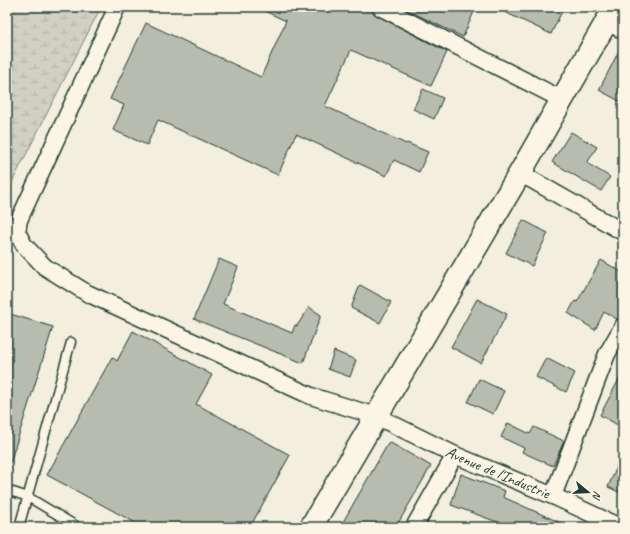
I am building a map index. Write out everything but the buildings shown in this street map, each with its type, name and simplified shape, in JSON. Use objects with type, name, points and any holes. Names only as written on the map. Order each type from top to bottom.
[{"type":"main road","points":[[311,527],[520,173],[561,99],[615,20]]},
{"type":"street","name":"Avenue de l'Industrie","points":[[117,7],[19,220],[17,232],[24,245],[45,267],[87,293],[311,396],[376,416],[455,455],[553,496],[620,527]]},
{"type":"street","points":[[380,7],[561,99]]},
{"type":"street","points":[[520,173],[623,232]]},
{"type":"street","points":[[553,496],[607,354],[623,326]]},
{"type":"street","points":[[415,527],[455,455]]},
{"type":"lane","points":[[19,527],[71,342]]},
{"type":"lane","points":[[7,490],[28,497],[78,527]]},
{"type":"green space","points":[[7,7],[101,7],[7,192]]}]
